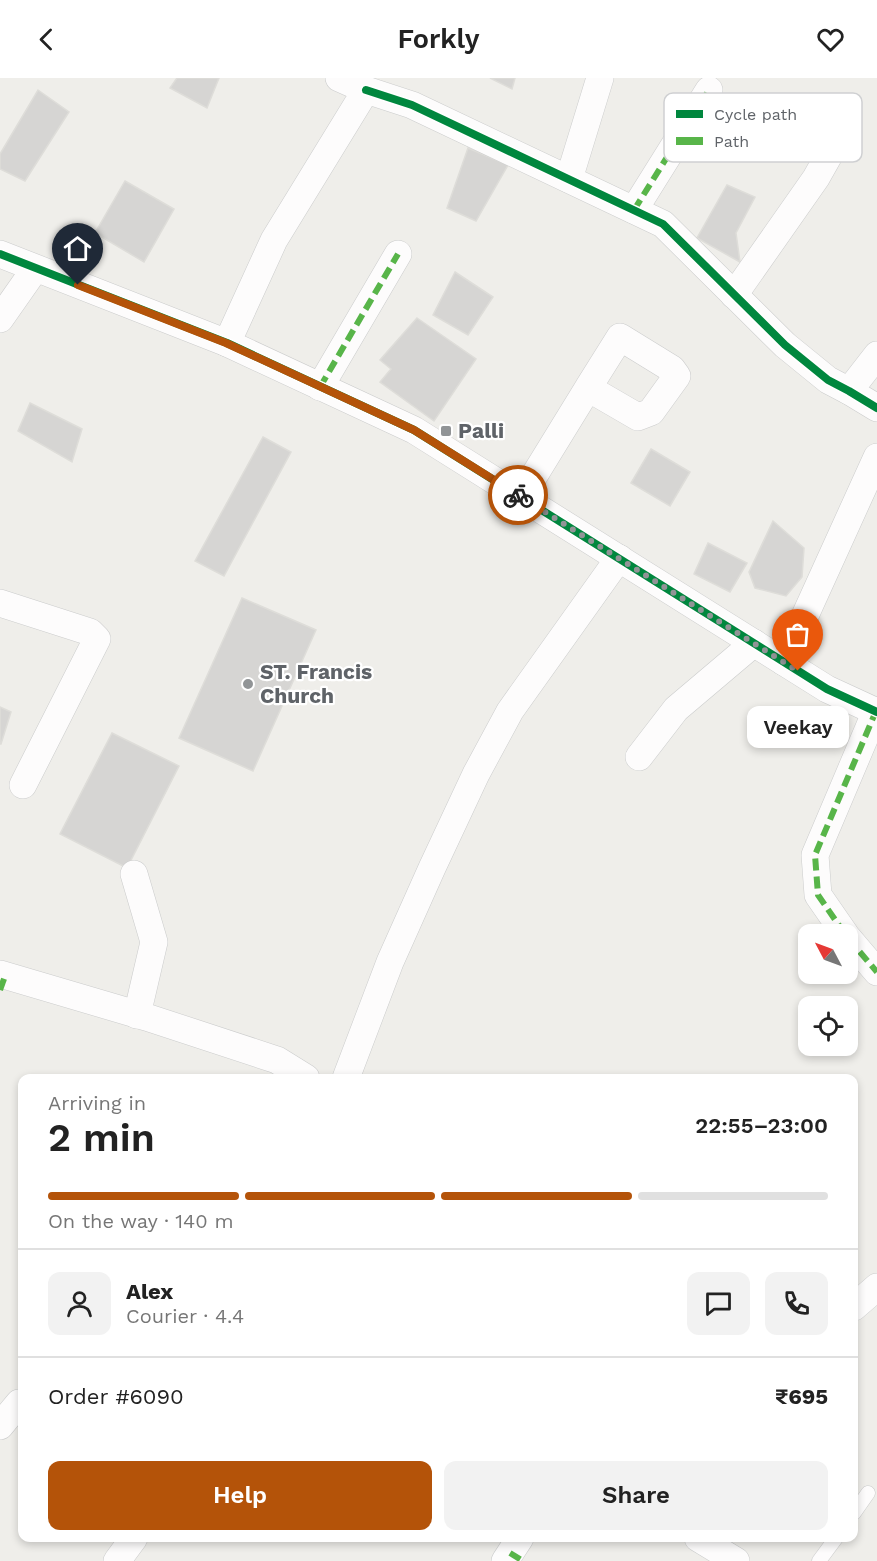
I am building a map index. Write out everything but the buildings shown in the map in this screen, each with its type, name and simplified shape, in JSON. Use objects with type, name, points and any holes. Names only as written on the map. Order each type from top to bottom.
[{"type":"street","points":[[339,78],[366,90],[412,105],[663,224],[784,345],[828,380],[877,408]]},
{"type":"street","points":[[569,179],[600,78]]},
{"type":"street","points":[[226,343],[274,240],[366,90]]},
{"type":"street","points":[[634,210],[664,161]]},
{"type":"street","points":[[734,295],[825,162]]},
{"type":"street","points":[[0,254],[226,343],[414,430],[826,689],[877,712],[815,855],[818,895],[837,924]]},
{"type":"street","points":[[320,387],[398,254]]},
{"type":"street","points":[[0,319],[35,269]]},
{"type":"street","points":[[849,391],[877,355]]},
{"type":"street","points":[[521,497],[588,388]]},
{"type":"street","points":[[784,662],[877,457]]},
{"type":"street","points":[[348,1074],[390,962],[476,774],[510,711],[619,558]]},
{"type":"street","points":[[0,603],[90,632],[96,639],[23,785]]},
{"type":"street","points":[[639,757],[676,709],[754,643]]},
{"type":"street","points":[[134,874],[154,942],[137,1015]]},
{"type":"street","points":[[858,950],[877,972]]},
{"type":"street","points":[[2,980],[137,1015],[276,1060],[299,1074]]},
{"type":"street","points":[[858,1304],[877,1287]]},
{"type":"street","points":[[0,1426],[18,1404]]},
{"type":"street","points":[[117,1561],[131,1542]]},
{"type":"street","points":[[705,1542],[736,1561]]},
{"type":"lane","points":[[858,1507],[868,1492]]},
{"type":"lane","points":[[819,1561],[833,1542]]},
{"type":"marked path","points":[[634,210],[664,162]]},
{"type":"marked path","points":[[320,387],[398,254]]},
{"type":"marked path","points":[[838,924],[818,895],[815,855],[876,711]]},
{"type":"marked path","points":[[858,950],[877,972]]},
{"type":"marked path","points":[[0,990],[5,976]]},
{"type":"marked path","points":[[510,1553],[523,1561]]},
{"type":"cycle path","points":[[366,90],[412,105],[663,224],[785,345],[828,380],[877,408]]},
{"type":"cycle path","points":[[0,254],[227,343],[414,430],[827,689],[877,712]]},
{"type":"way so far","points":[[518,495],[798,671]]},
{"type":"place","name":"Palli","points":[[446,431]]},
{"type":"place","name":"Veekay","points":[[798,671]]},
{"type":"place","name":"ST. Francis Church","points":[[248,684]]},
{"type":"route","points":[[78,285],[226,343],[414,430],[518,495]]}]
